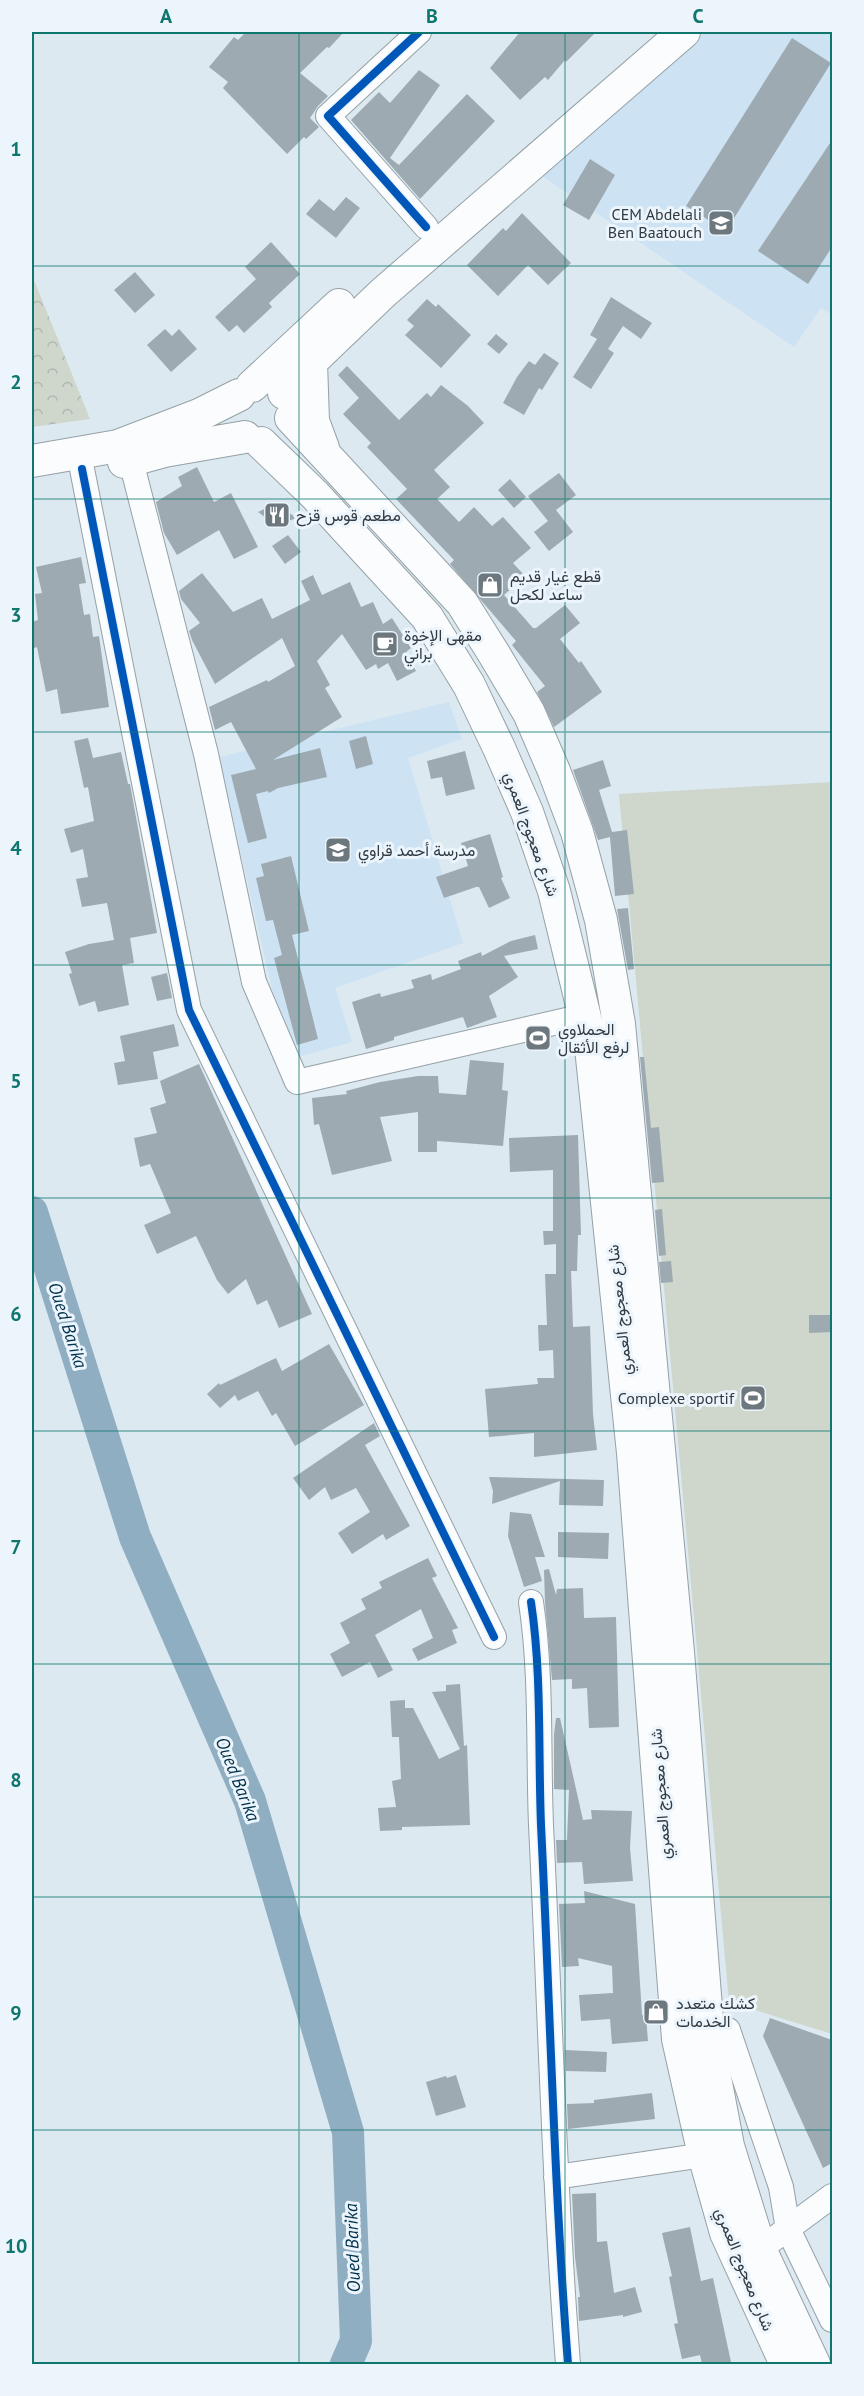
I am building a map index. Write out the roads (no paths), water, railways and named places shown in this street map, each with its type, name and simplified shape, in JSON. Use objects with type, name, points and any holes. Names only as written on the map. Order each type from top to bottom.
[{"type":"main road","points":[[253,440],[234,422],[232,412],[245,390],[426,227],[655,32]]},
{"type":"main road","points":[[33,469],[82,469],[131,461],[164,452],[278,438],[288,426],[287,405],[311,362],[383,293],[684,32]]},
{"type":"main road","points":[[311,362],[313,421],[326,454]]},
{"type":"main road","points":[[33,469],[118,446],[199,415],[245,390],[265,384],[287,405]]},
{"type":"main road","name":"شارع معجوج العمري","points":[[287,405],[326,454],[462,603],[530,713],[577,832],[601,920],[620,1036],[678,1652],[709,2046],[728,2146],[760,2249],[814,2364]]},
{"type":"main road","name":"شارع معجوج العمري","points":[[253,440],[338,518],[426,617],[469,685],[527,812],[554,891],[592,1050],[633,1453],[678,2039],[704,2155],[726,2233],[786,2364]]},
{"type":"street","points":[[419,32],[328,116],[426,227]]},
{"type":"street","points":[[131,461],[206,754],[254,982],[297,1082],[584,1016]]},
{"type":"street","points":[[82,469],[189,1010],[494,1637]]},
{"type":"street","points":[[531,1602],[536,1634],[538,1751],[557,2223],[568,2364]]},
{"type":"street","points":[[728,2030],[781,2187],[788,2229],[832,2320]]},
{"type":"street","points":[[556,2176],[704,2155]]},
{"type":"street","points":[[760,2249],[832,2196]]},
{"type":"waterway","name":"Oued Barika","points":[[32,1212],[135,1537],[250,1801],[348,2132],[356,2341],[346,2364]]},
{"type":"place","name":"CEM Abdelali Ben Baatouch","points":[[721,223]]},
{"type":"place","name":"مطعم قوس قزح","points":[[277,515]]},
{"type":"place","name":"قطع غيار قديم ساعد لكحل","points":[[490,585]]},
{"type":"place","name":"مقهى الإخوة براني","points":[[385,644]]},
{"type":"place","name":"مدرسة أحمد قراوي","points":[[338,850]]},
{"type":"place","name":"الحملاوي لرفع الأثقال","points":[[538,1038]]},
{"type":"place","name":"Complexe sportif","points":[[753,1398]]},
{"type":"place","name":"كشك متعدد الخدمات","points":[[656,2012]]}]
